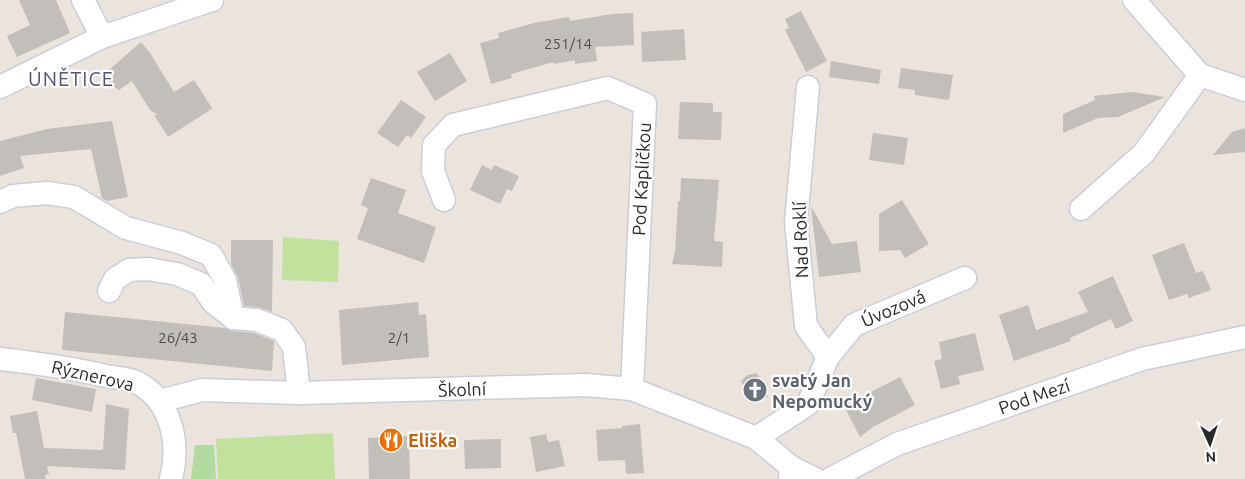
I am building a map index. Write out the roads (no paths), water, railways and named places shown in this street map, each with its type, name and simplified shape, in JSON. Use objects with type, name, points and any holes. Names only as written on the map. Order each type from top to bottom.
[{"type":"street","points":[[83,0],[102,37]]},
{"type":"street","points":[[0,87],[102,37],[212,0]]},
{"type":"street","points":[[1134,0],[1200,75],[1245,90]]},
{"type":"street","points":[[1081,209],[1144,153],[1200,75]]},
{"type":"street","name":"Nad Roklí","points":[[808,87],[796,222],[806,326],[828,357]]},
{"type":"street","name":"Pod Kapličkou","points":[[444,200],[433,171],[434,145],[453,125],[608,88],[645,104],[632,389]]},
{"type":"street","points":[[0,202],[13,196],[47,193],[74,197],[126,228],[182,243],[211,255],[225,280],[233,318]]},
{"type":"street","points":[[110,291],[115,279],[129,270],[148,268],[178,274],[201,284],[213,302],[233,318],[257,320],[282,330],[294,347],[299,393]]},
{"type":"street","name":"Úvozová","points":[[756,438],[808,404],[828,357],[854,325],[964,278]]},
{"type":"street","name":"Pod Mezí","points":[[830,479],[897,444],[1142,359],[1245,338]]},
{"type":"street","name":"Rýznerova","points":[[0,359],[61,366],[136,382],[149,391],[160,402],[171,422],[176,443],[171,479]]},
{"type":"street","name":"Školní","points":[[160,402],[202,390],[299,393],[585,385],[632,389],[756,438],[791,473]]},
{"type":"street","points":[[791,473],[815,479]]},
{"type":"place","name":"svatý Jan Nepomucký","points":[[755,390]]},
{"type":"place","name":"Eliška","points":[[391,440]]},
{"type":"district","name":"ÚNĚTICE","points":[[71,78]]}]
